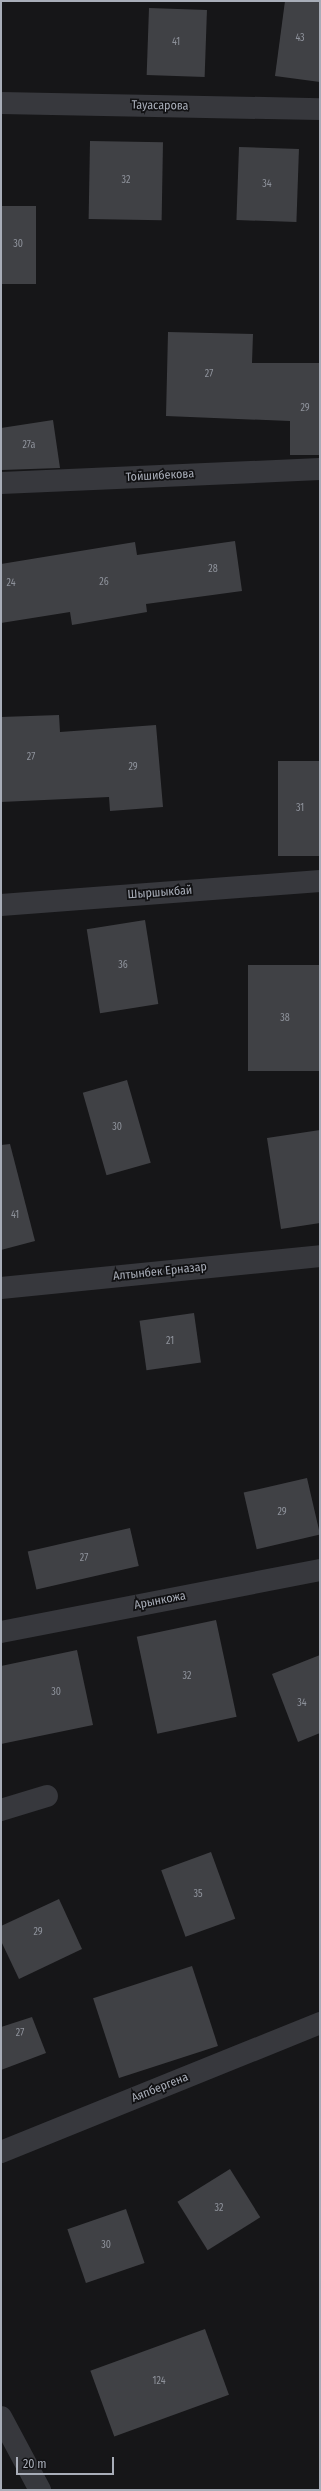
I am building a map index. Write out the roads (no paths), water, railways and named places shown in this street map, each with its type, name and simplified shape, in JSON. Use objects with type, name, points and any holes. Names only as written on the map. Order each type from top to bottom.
[{"type":"street","name":"Тауасарова","points":[[1,103],[320,109]]},
{"type":"street","name":"Тойшибекова","points":[[1,483],[320,469]]},
{"type":"street","name":"Шыршыкбай","points":[[1,905],[320,881]]},
{"type":"street","name":"Алтынбек Ерназар","points":[[1,1288],[320,1256]]},
{"type":"street","name":"Арынкожа","points":[[1,1632],[320,1570]]},
{"type":"street","points":[[1,1810],[47,1796]]},
{"type":"street","name":"Аяпбергена","points":[[1,2152],[320,2023]]},
{"type":"street","points":[[1,2417],[40,2490]]}]
